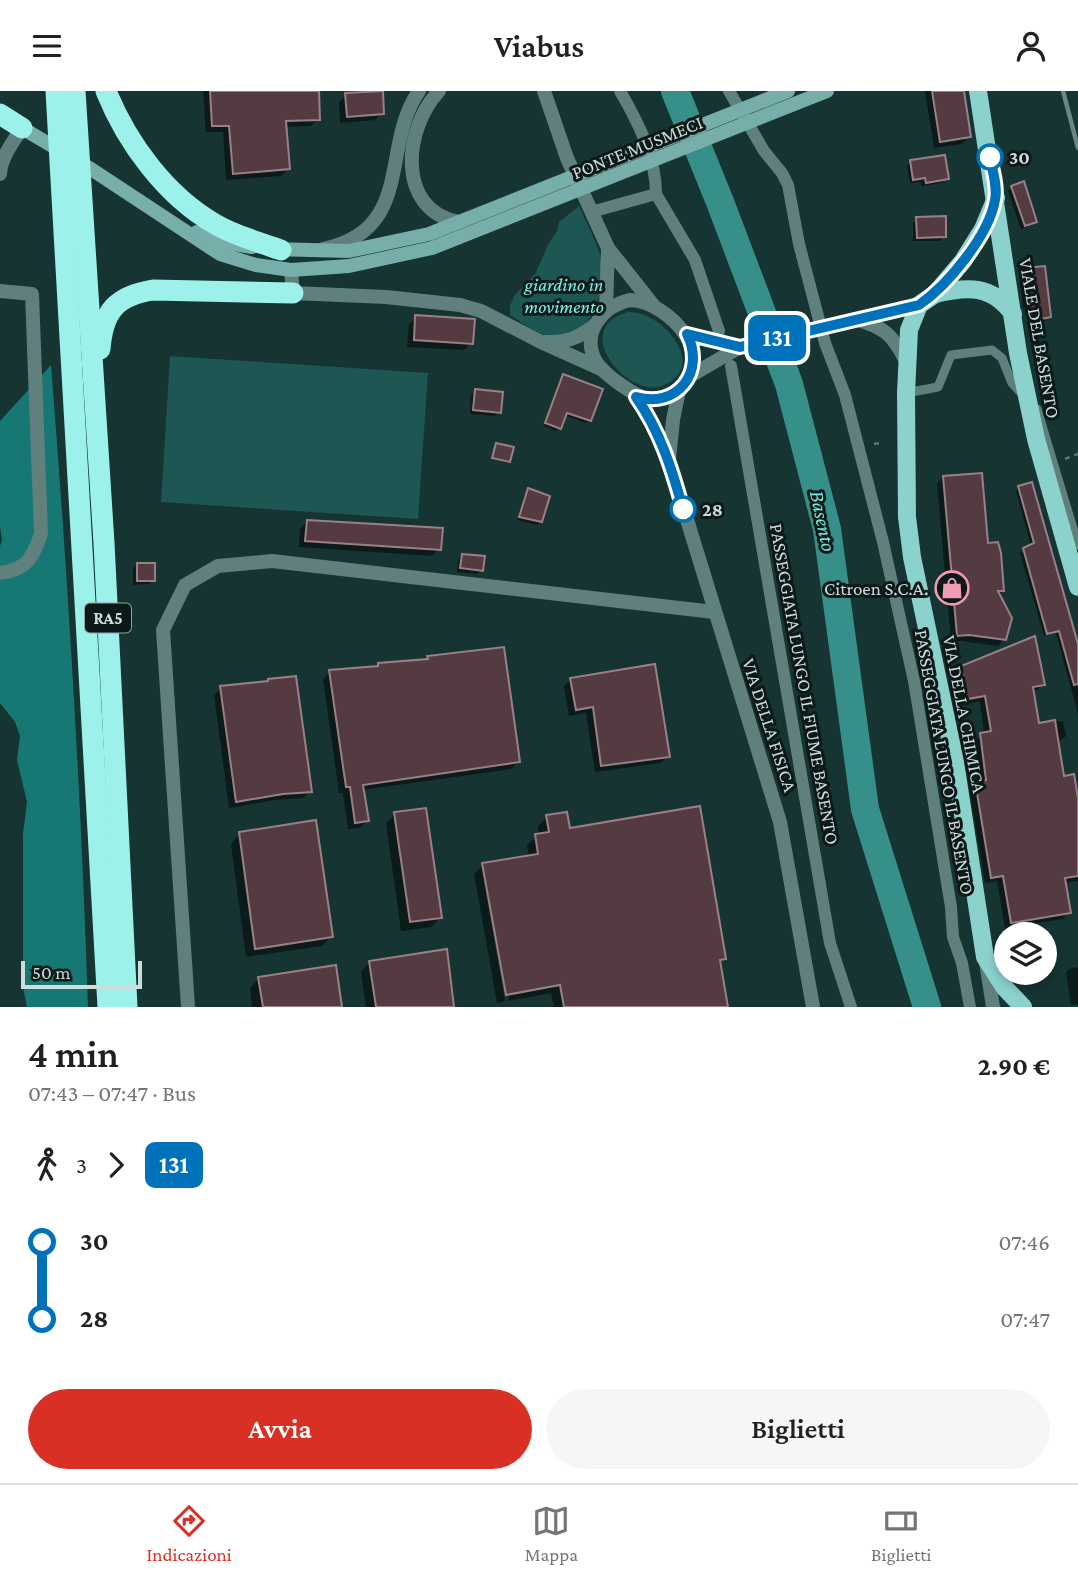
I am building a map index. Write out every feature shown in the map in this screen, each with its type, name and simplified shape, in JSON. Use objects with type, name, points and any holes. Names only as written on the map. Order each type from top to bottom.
[{"type":"highway","name":"RA5","points":[[56,91],[95,403],[127,1007]]},
{"type":"highway","name":"RA5","points":[[75,91],[74,226],[108,1007]]},
{"type":"highway","points":[[107,91],[145,160],[164,183],[214,223],[281,250]]},
{"type":"highway","points":[[0,114],[22,128]]},
{"type":"highway","name":"RA5","points":[[95,403],[101,335],[110,311],[123,298],[153,290],[293,293]]},
{"type":"main road","name":"PONTE MUSMECI","points":[[312,250],[349,251],[429,235],[788,91]]},
{"type":"main road","name":"PONTE MUSMECI","points":[[176,224],[206,245],[233,259],[256,265],[291,270],[349,266],[399,257],[462,238],[827,91]]},
{"type":"main road","name":"VIALE DEL BASENTO","points":[[978,91],[1018,353],[1036,439],[1078,587]]},
{"type":"main road","points":[[22,128],[176,224],[222,242],[281,250],[312,250]]},
{"type":"main road","points":[[919,305],[935,293],[963,261],[975,243],[996,198]]},
{"type":"main road","points":[[935,293],[964,288],[977,289],[1003,300],[1013,314]]},
{"type":"main road","name":"VIA DELLA CHIMICA","points":[[919,305],[909,330],[906,361],[907,517],[912,557],[955,762],[985,957]]},
{"type":"main road","points":[[985,957],[1005,988],[1023,1007]]},
{"type":"street","points":[[312,250],[326,249],[351,239],[372,223],[380,212],[391,189],[406,113],[418,91]]},
{"type":"street","points":[[439,91],[426,107],[414,142],[412,165],[420,197],[433,212],[459,222]]},
{"type":"street","points":[[534,91],[552,115]]},
{"type":"street","points":[[544,91],[591,212],[608,248],[654,306],[687,334],[740,347]]},
{"type":"street","points":[[620,91],[646,144],[656,181],[656,194],[695,260],[719,331]]},
{"type":"street","name":"PASSEGGIATA LUNGO IL BASENTO","points":[[729,91],[764,151],[788,185],[799,244],[825,343],[845,395],[883,542],[914,681],[951,907],[953,937],[962,963],[970,1007]]},
{"type":"street","points":[[0,174],[9,146],[22,128]]},
{"type":"street","points":[[591,212],[656,194]]},
{"type":"street","points":[[606,310],[608,248]]},
{"type":"street","points":[[291,270],[293,293],[386,297],[460,305],[481,310],[539,341],[601,369],[636,397],[647,412],[669,461]]},
{"type":"street","points":[[0,291],[32,294],[41,534],[34,555],[17,571],[0,573]]},
{"type":"street","points":[[539,341],[572,340],[583,335],[613,305],[638,300],[654,306]]},
{"type":"street","points":[[636,397],[654,400],[671,395],[679,390],[690,376],[740,347],[919,305]]},
{"type":"street","points":[[855,318],[877,326],[895,340],[906,361]]},
{"type":"street","points":[[595,325],[592,352],[601,369]]},
{"type":"street","points":[[687,334],[693,350],[690,376]]},
{"type":"street","name":"PASSEGGIATA LUNGO IL FIUME BASENTO","points":[[731,366],[830,943],[851,1007]]},
{"type":"street","points":[[669,461],[679,390]]},
{"type":"street","name":"VIA DELLA FISICA","points":[[669,461],[780,822],[813,1007]]},
{"type":"street","points":[[188,1007],[163,630],[184,586],[218,566],[272,561],[714,612]]},
{"type":"street","name":"VIA DELLA CHIMICA","points":[[985,957],[993,1007]]},
{"type":"lane","points":[[906,393],[937,387],[951,355],[992,350],[1002,358],[1012,383],[1028,400]]},
{"type":"lane","points":[[1018,353],[1049,442],[1078,545]]},
{"type":"green space","name":"giardino in movimento","points":[[579,206],[601,258],[602,279],[597,305],[591,316],[574,332],[562,336],[548,336],[510,315],[510,306],[514,296],[535,274],[559,222]]},
{"type":"green space","points":[[628,312],[655,320],[676,341],[682,354],[682,367],[676,378],[662,386],[649,387],[634,382],[621,373],[610,360],[604,346],[603,333],[611,321]]},
{"type":"green space","points":[[170,356],[428,373],[418,519],[161,502]]},
{"type":"shaded area","points":[[51,365],[73,686],[88,1007],[27,1007],[23,987],[23,834],[27,802],[17,760],[20,736],[15,722],[0,703],[0,421]]},
{"type":"building","points":[[210,91],[319,91],[320,120],[286,121],[290,169],[233,174],[229,126],[212,126]]},
{"type":"building","points":[[383,91],[384,114],[347,117],[345,93]]},
{"type":"building","points":[[932,91],[964,91],[971,137],[940,142]]},
{"type":"building","points":[[945,155],[949,179],[926,183],[925,178],[913,180],[910,160]]},
{"type":"building","points":[[1024,181],[1037,222],[1025,226],[1011,186]]},
{"type":"building","points":[[946,216],[946,237],[917,238],[916,217]]},
{"type":"building","points":[[1045,266],[1051,317],[1033,321],[1031,304],[1027,305],[1023,268]]},
{"type":"building","points":[[415,315],[475,319],[473,344],[414,340]]},
{"type":"building","points":[[563,374],[603,389],[591,421],[567,413],[561,429],[545,423]]},
{"type":"building","points":[[475,389],[503,392],[501,413],[473,410]]},
{"type":"building","points":[[496,443],[514,447],[510,462],[492,458]]},
{"type":"building","points":[[982,473],[988,543],[998,542],[1004,591],[998,591],[1012,618],[1006,640],[957,636],[943,476]]},
{"type":"building","points":[[1032,482],[1078,644],[1078,684],[1074,685],[1059,631],[1047,634],[1023,548],[1034,543],[1018,486]]},
{"type":"building","points":[[528,488],[550,496],[542,522],[519,517]]},
{"type":"building","points":[[307,520],[443,528],[441,550],[305,541]]},
{"type":"building","points":[[462,554],[485,556],[483,571],[460,568]]},
{"type":"building","points":[[137,563],[155,563],[155,581],[137,581]]},
{"type":"building","points":[[1035,636],[1045,685],[1033,687],[1039,723],[1055,720],[1064,776],[1074,774],[1078,798],[1078,876],[1065,878],[1071,913],[1011,922],[1003,876],[991,878],[975,781],[986,780],[980,733],[991,731],[985,696],[968,699],[961,666]]},
{"type":"building","points":[[504,647],[520,762],[363,785],[369,821],[355,823],[350,787],[346,787],[329,670],[378,666],[378,663],[428,659],[427,656]]},
{"type":"building","points":[[655,664],[670,757],[601,766],[593,707],[576,710],[570,678]]},
{"type":"building","points":[[296,676],[312,792],[236,802],[220,686]]},
{"type":"building","points":[[700,806],[726,959],[720,960],[728,1007],[564,1007],[560,985],[506,995],[482,863],[538,854],[535,834],[549,832],[546,815],[567,812],[570,828]]},
{"type":"building","points":[[426,808],[442,918],[410,922],[394,812]]},
{"type":"building","points":[[316,820],[333,937],[255,949],[239,832]]},
{"type":"building","points":[[447,949],[454,1007],[376,1007],[369,961]]},
{"type":"building","points":[[336,965],[342,1007],[263,1007],[258,977]]},
{"type":"waterway","name":"Basento","points":[[675,91],[789,384],[827,529],[865,809],[927,1007]]},
{"type":"railway","points":[[1063,91],[1078,148]]},
{"type":"bus line","name":"131","points":[[683,509],[669,461],[647,412],[636,397],[654,400],[663,398],[679,390],[685,383],[690,376],[694,359],[687,334],[740,347],[919,305],[950,278],[983,229],[996,198],[990,157]]},
{"type":"place","name":"30","points":[[990,157]]},
{"type":"place","name":"28","points":[[683,509]]},
{"type":"place","name":"Citroen S.C.A.","points":[[952,588]]}]
